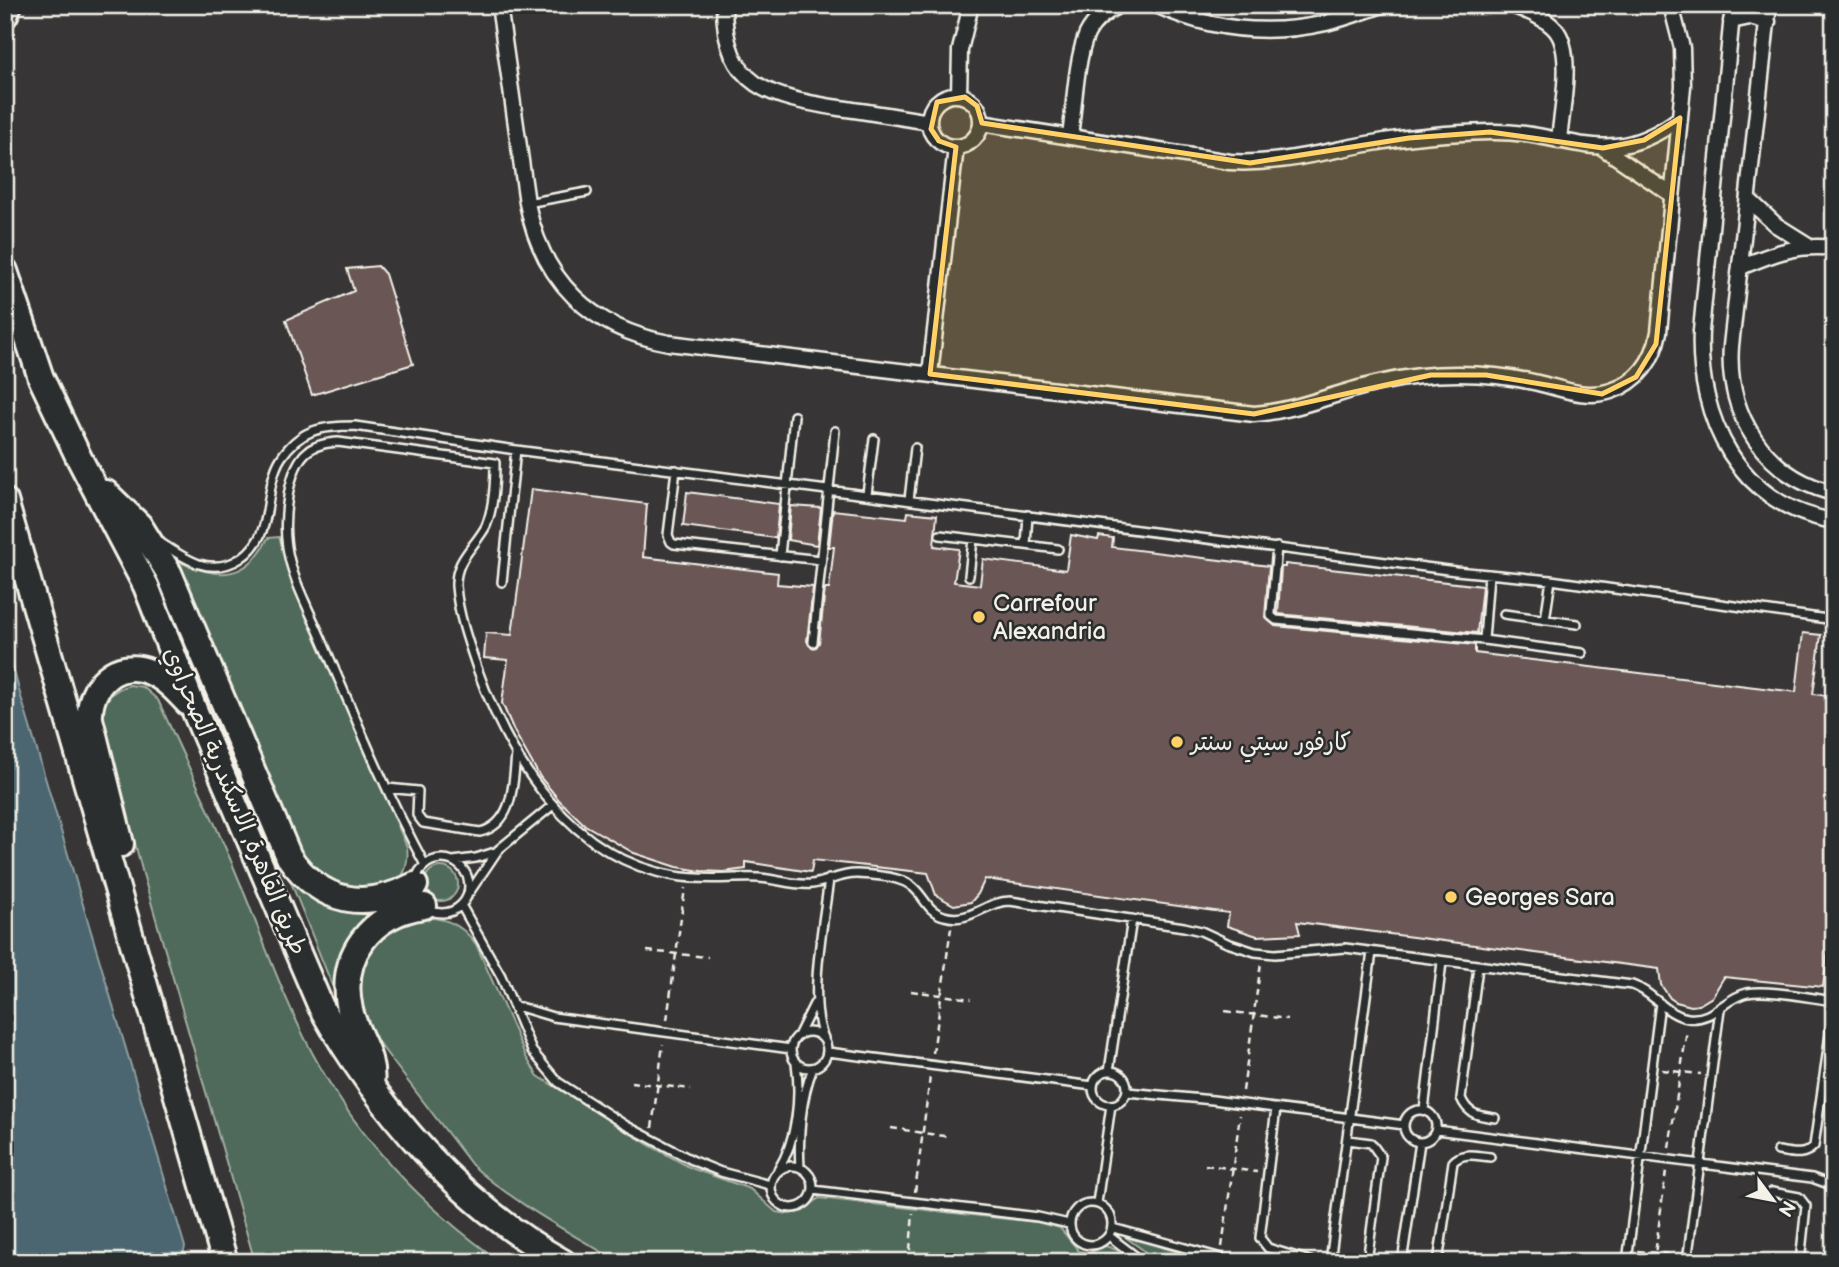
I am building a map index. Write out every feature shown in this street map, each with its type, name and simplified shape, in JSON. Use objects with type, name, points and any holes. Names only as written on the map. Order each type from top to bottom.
[{"type":"highway","points":[[5,15],[9,5]]},
{"type":"highway","name":"طريق القاهرة, الاسكندرية الصحراوي","points":[[5,271],[41,377],[146,586],[195,712],[321,1007],[371,1087],[419,1145],[467,1192],[511,1228],[563,1262]]},
{"type":"highway","points":[[93,484],[118,503],[139,525],[169,573],[289,857],[296,866],[321,889],[353,900],[382,898],[422,885]]},
{"type":"highway","points":[[5,501],[225,1262]]},
{"type":"highway","points":[[121,904],[123,858],[90,719],[92,698],[102,681],[110,674],[129,668],[139,669],[168,683],[195,712]]},
{"type":"highway","points":[[371,1087],[370,1057],[350,1007],[351,966],[359,946],[381,921],[399,912],[422,885]]},
{"type":"street","points":[[499,5],[527,203],[541,251],[558,279],[593,313],[626,332],[669,343],[1254,414],[1300,408],[1377,383],[1432,375],[1499,377],[1576,393],[1602,394],[1626,385],[1636,377],[1652,356],[1656,344],[1680,118],[1683,67],[1678,30],[1671,5]]},
{"type":"street","points":[[724,5],[726,42],[731,54],[744,73],[763,89],[796,101],[929,122]]},
{"type":"street","points":[[959,95],[960,50],[971,5]]},
{"type":"street","points":[[1070,137],[1084,44],[1101,16],[1119,5]]},
{"type":"street","points":[[1156,5],[1191,20],[1212,25],[1266,30],[1324,23],[1383,5]]},
{"type":"street","points":[[1512,5],[1548,23],[1563,42],[1565,60],[1559,141]]},
{"type":"street","points":[[1733,5],[1701,331],[1700,360],[1704,389],[1722,441],[1752,480],[1764,491],[1795,510],[1834,521]]},
{"type":"street","points":[[1769,5],[1730,362],[1732,385],[1738,408],[1751,436],[1771,460],[1796,479],[1834,493]]},
{"type":"street","points":[[1731,21],[1749,18],[1768,22]]},
{"type":"street","points":[[951,95],[959,95],[976,106],[981,123],[973,140],[956,147],[939,141],[929,122],[937,102],[951,95]]},
{"type":"street","points":[[981,123],[1250,163],[1290,160],[1376,142],[1505,132],[1603,148],[1624,146],[1663,131],[1680,118]]},
{"type":"street","points":[[930,374],[956,147]]},
{"type":"street","points":[[1603,148],[1672,195]]},
{"type":"street","points":[[1748,199],[1776,225],[1808,245]]},
{"type":"street","points":[[1741,267],[1808,245],[1834,248]]},
{"type":"lane","points":[[527,203],[587,192]]},
{"type":"lane","points":[[780,556],[794,416]]},
{"type":"lane","points":[[139,525],[173,551],[197,563],[208,566],[230,564],[249,553],[261,535],[274,471],[293,443],[311,430],[355,426],[516,450],[1551,580],[1834,620]]},
{"type":"lane","points":[[813,642],[835,431]]},
{"type":"lane","points":[[867,494],[874,439]]},
{"type":"lane","points":[[495,463],[338,442],[325,443],[308,451],[296,470],[286,511],[287,547],[363,737],[387,788],[431,911],[447,912],[461,905],[482,870],[498,850],[553,805]]},
{"type":"lane","points":[[495,446],[492,502],[486,524],[457,569],[456,586],[464,624],[485,688],[516,754],[553,805],[575,828],[622,859],[656,872],[687,878],[757,878],[802,884],[855,874],[901,881],[916,889],[926,905],[944,916],[976,914],[1004,901],[1195,929],[1255,953],[1275,954],[1331,948],[1632,985],[1648,992],[1678,1015],[1689,1018],[1700,1018],[1720,1009],[1735,998],[1751,993],[1834,1004],[1814,1146],[1799,1154],[1778,1151]]},
{"type":"lane","points":[[909,500],[915,447]]},
{"type":"lane","points":[[502,582],[516,450]]},
{"type":"lane","points":[[676,470],[668,535],[671,542],[678,545],[821,560]]},
{"type":"lane","points":[[1026,545],[1028,515]]},
{"type":"lane","points":[[940,535],[1058,549]]},
{"type":"lane","points":[[969,576],[973,539]]},
{"type":"lane","points":[[1277,547],[1271,612],[1273,618],[1582,653]]},
{"type":"lane","points":[[1484,640],[1489,574]]},
{"type":"lane","points":[[1545,620],[1551,580]]},
{"type":"lane","points":[[1504,614],[1577,624]]},
{"type":"lane","points":[[387,788],[418,791],[417,815],[423,823],[480,832],[489,830],[498,823],[508,806],[516,754]]},
{"type":"lane","points":[[422,885],[439,859],[453,861],[476,858],[498,850]]},
{"type":"lane","points":[[453,861],[460,866],[468,880],[467,897]]},
{"type":"lane","points":[[796,1062],[801,1066],[813,1068],[823,1062],[828,1052],[817,1022],[815,1000],[829,879]]},
{"type":"lane","points":[[461,905],[490,954],[532,1051],[558,1082],[650,1139],[708,1168],[770,1185]]},
{"type":"lane","points":[[1109,1071],[1132,919]]},
{"type":"lane","points":[[1330,1262],[1372,952]]},
{"type":"lane","points":[[1424,1110],[1442,962]]},
{"type":"lane","points":[[1478,967],[1461,1098],[1470,1112],[1477,1116],[1495,1118]]},
{"type":"lane","points":[[778,1170],[785,1166],[800,1167],[811,1177],[813,1190],[806,1203],[792,1209],[785,1208],[773,1199],[770,1185],[778,1170],[789,1152],[793,1135],[798,1083],[796,1062],[791,1049],[815,1000]]},
{"type":"lane","points":[[1626,1262],[1660,1003]]},
{"type":"lane","points":[[513,1005],[554,1017],[791,1049]]},
{"type":"lane","points":[[1687,1259],[1720,1009]]},
{"type":"lane","points":[[797,1036],[811,1032],[824,1038]]},
{"type":"lane","points":[[828,1052],[1093,1086]]},
{"type":"lane","points":[[800,1167],[799,1145],[805,1094],[813,1068]]},
{"type":"lane","points":[[1109,1071],[1123,1077],[1127,1092],[1118,1103],[1111,1105],[1097,1100],[1093,1086],[1101,1073],[1109,1071]]},
{"type":"lane","points":[[1127,1092],[1404,1125]]},
{"type":"lane","points":[[1097,1203],[1111,1105]]},
{"type":"lane","points":[[1276,1108],[1261,1242],[1268,1248],[1312,1262]]},
{"type":"lane","points":[[1424,1110],[1433,1115],[1436,1130],[1430,1139],[1420,1142],[1408,1137],[1404,1125],[1410,1113],[1424,1110]]},
{"type":"lane","points":[[1436,1130],[1812,1178],[1834,1186]]},
{"type":"lane","points":[[1348,1140],[1371,1143],[1381,1157],[1367,1262]]},
{"type":"lane","points":[[1402,1262],[1420,1142]]},
{"type":"lane","points":[[1438,1262],[1452,1162],[1466,1155],[1490,1157]]},
{"type":"lane","points":[[813,1190],[1038,1217],[1069,1224]]},
{"type":"lane","points":[[1772,1192],[1799,1197],[1806,1206],[1800,1262]]},
{"type":"lane","points":[[1097,1203],[1110,1212],[1111,1232],[1103,1242],[1086,1245],[1073,1235],[1069,1224],[1074,1211],[1080,1205],[1097,1203]]},
{"type":"lane","points":[[1111,1232],[1143,1262]]},
{"type":"lane","points":[[1111,1232],[1236,1262]]},
{"type":"path","points":[[650,1139],[687,878]]},
{"type":"path","points":[[909,1262],[922,1133],[953,917]]},
{"type":"path","points":[[647,951],[708,957]]},
{"type":"path","points":[[911,991],[971,999]]},
{"type":"path","points":[[1225,1011],[1287,1019]]},
{"type":"path","points":[[1654,1262],[1689,1018]]},
{"type":"path","points":[[1652,1069],[1712,1075]]},
{"type":"path","points":[[631,1082],[691,1089]]},
{"type":"path","points":[[891,1128],[950,1137]]},
{"type":"path","points":[[1205,1165],[1268,1173]]},
{"type":"path","points":[[1628,1250],[1687,1259]]},
{"type":"highlighted area","points":[[965,97],[977,106],[982,123],[1250,163],[1409,138],[1490,132],[1603,148],[1644,140],[1680,118],[1656,344],[1636,377],[1602,394],[1486,375],[1431,375],[1254,414],[930,374],[956,147],[939,141],[931,129],[937,102]]},
{"type":"green space","points":[[279,537],[313,627],[407,847],[406,867],[397,886],[358,894],[306,871],[167,556],[197,569],[224,573],[236,571],[248,565],[268,538]]},
{"type":"green space","points":[[130,685],[143,687],[158,700],[229,857],[296,1020],[337,1095],[377,1149],[422,1198],[501,1262],[255,1262],[143,874],[103,719],[110,697],[118,689]]},
{"type":"green space","points":[[441,867],[453,872],[458,884],[453,896],[441,901],[429,896],[424,884],[429,872]]},
{"type":"green space","points":[[288,875],[313,895],[395,907],[338,1000]]},
{"type":"green space","points":[[401,915],[443,920],[460,927],[468,934],[476,944],[526,1057],[538,1076],[691,1168],[750,1189],[776,1212],[789,1214],[803,1211],[819,1198],[1036,1222],[1060,1228],[1079,1251],[1089,1253],[1106,1246],[1136,1262],[615,1260],[523,1204],[472,1165],[368,1029],[355,1003],[361,951]]},
{"type":"green space","points":[[1125,1237],[1215,1262],[1154,1262]]},
{"type":"water","points":[[5,636],[185,1247],[178,1262],[76,1262],[5,1256]]},
{"type":"building","points":[[378,266],[385,274],[413,364],[312,395],[286,320],[354,291],[347,269]]},
{"type":"building","name":"كارفور سيتي سنتر","points":[[531,489],[647,504],[643,557],[778,573],[777,584],[813,587],[807,641],[812,648],[819,643],[825,589],[829,589],[834,547],[829,547],[833,510],[907,518],[908,512],[937,515],[934,546],[959,549],[954,582],[980,585],[983,559],[1066,570],[1071,535],[1098,540],[1099,536],[1113,538],[1112,547],[1269,566],[1265,617],[1275,626],[1475,645],[1475,653],[1796,692],[1803,633],[1821,635],[1813,694],[1834,697],[1834,905],[1823,987],[1724,977],[1712,997],[1699,1005],[1691,1006],[1670,998],[1661,985],[1659,969],[1297,922],[1300,934],[1257,936],[1227,926],[1229,913],[985,879],[971,902],[954,905],[936,895],[928,873],[813,860],[811,872],[746,862],[746,869],[701,871],[677,867],[634,853],[585,825],[540,777],[514,731],[502,703],[508,660],[484,658],[486,633],[512,635]]},
{"type":"building","points":[[687,492],[779,504],[776,538],[683,526]]},
{"type":"building","points":[[791,506],[821,508],[817,545],[788,540]]},
{"type":"building","points":[[1285,564],[1482,586],[1477,633],[1278,614],[1281,567],[1285,567]]},
{"type":"place","name":"Carrefour Alexandria","points":[[979,617]]},
{"type":"place","name":"كارفور سيتي سنتر","points":[[1177,742]]},
{"type":"place","name":"Georges Sara","points":[[1451,897]]}]
